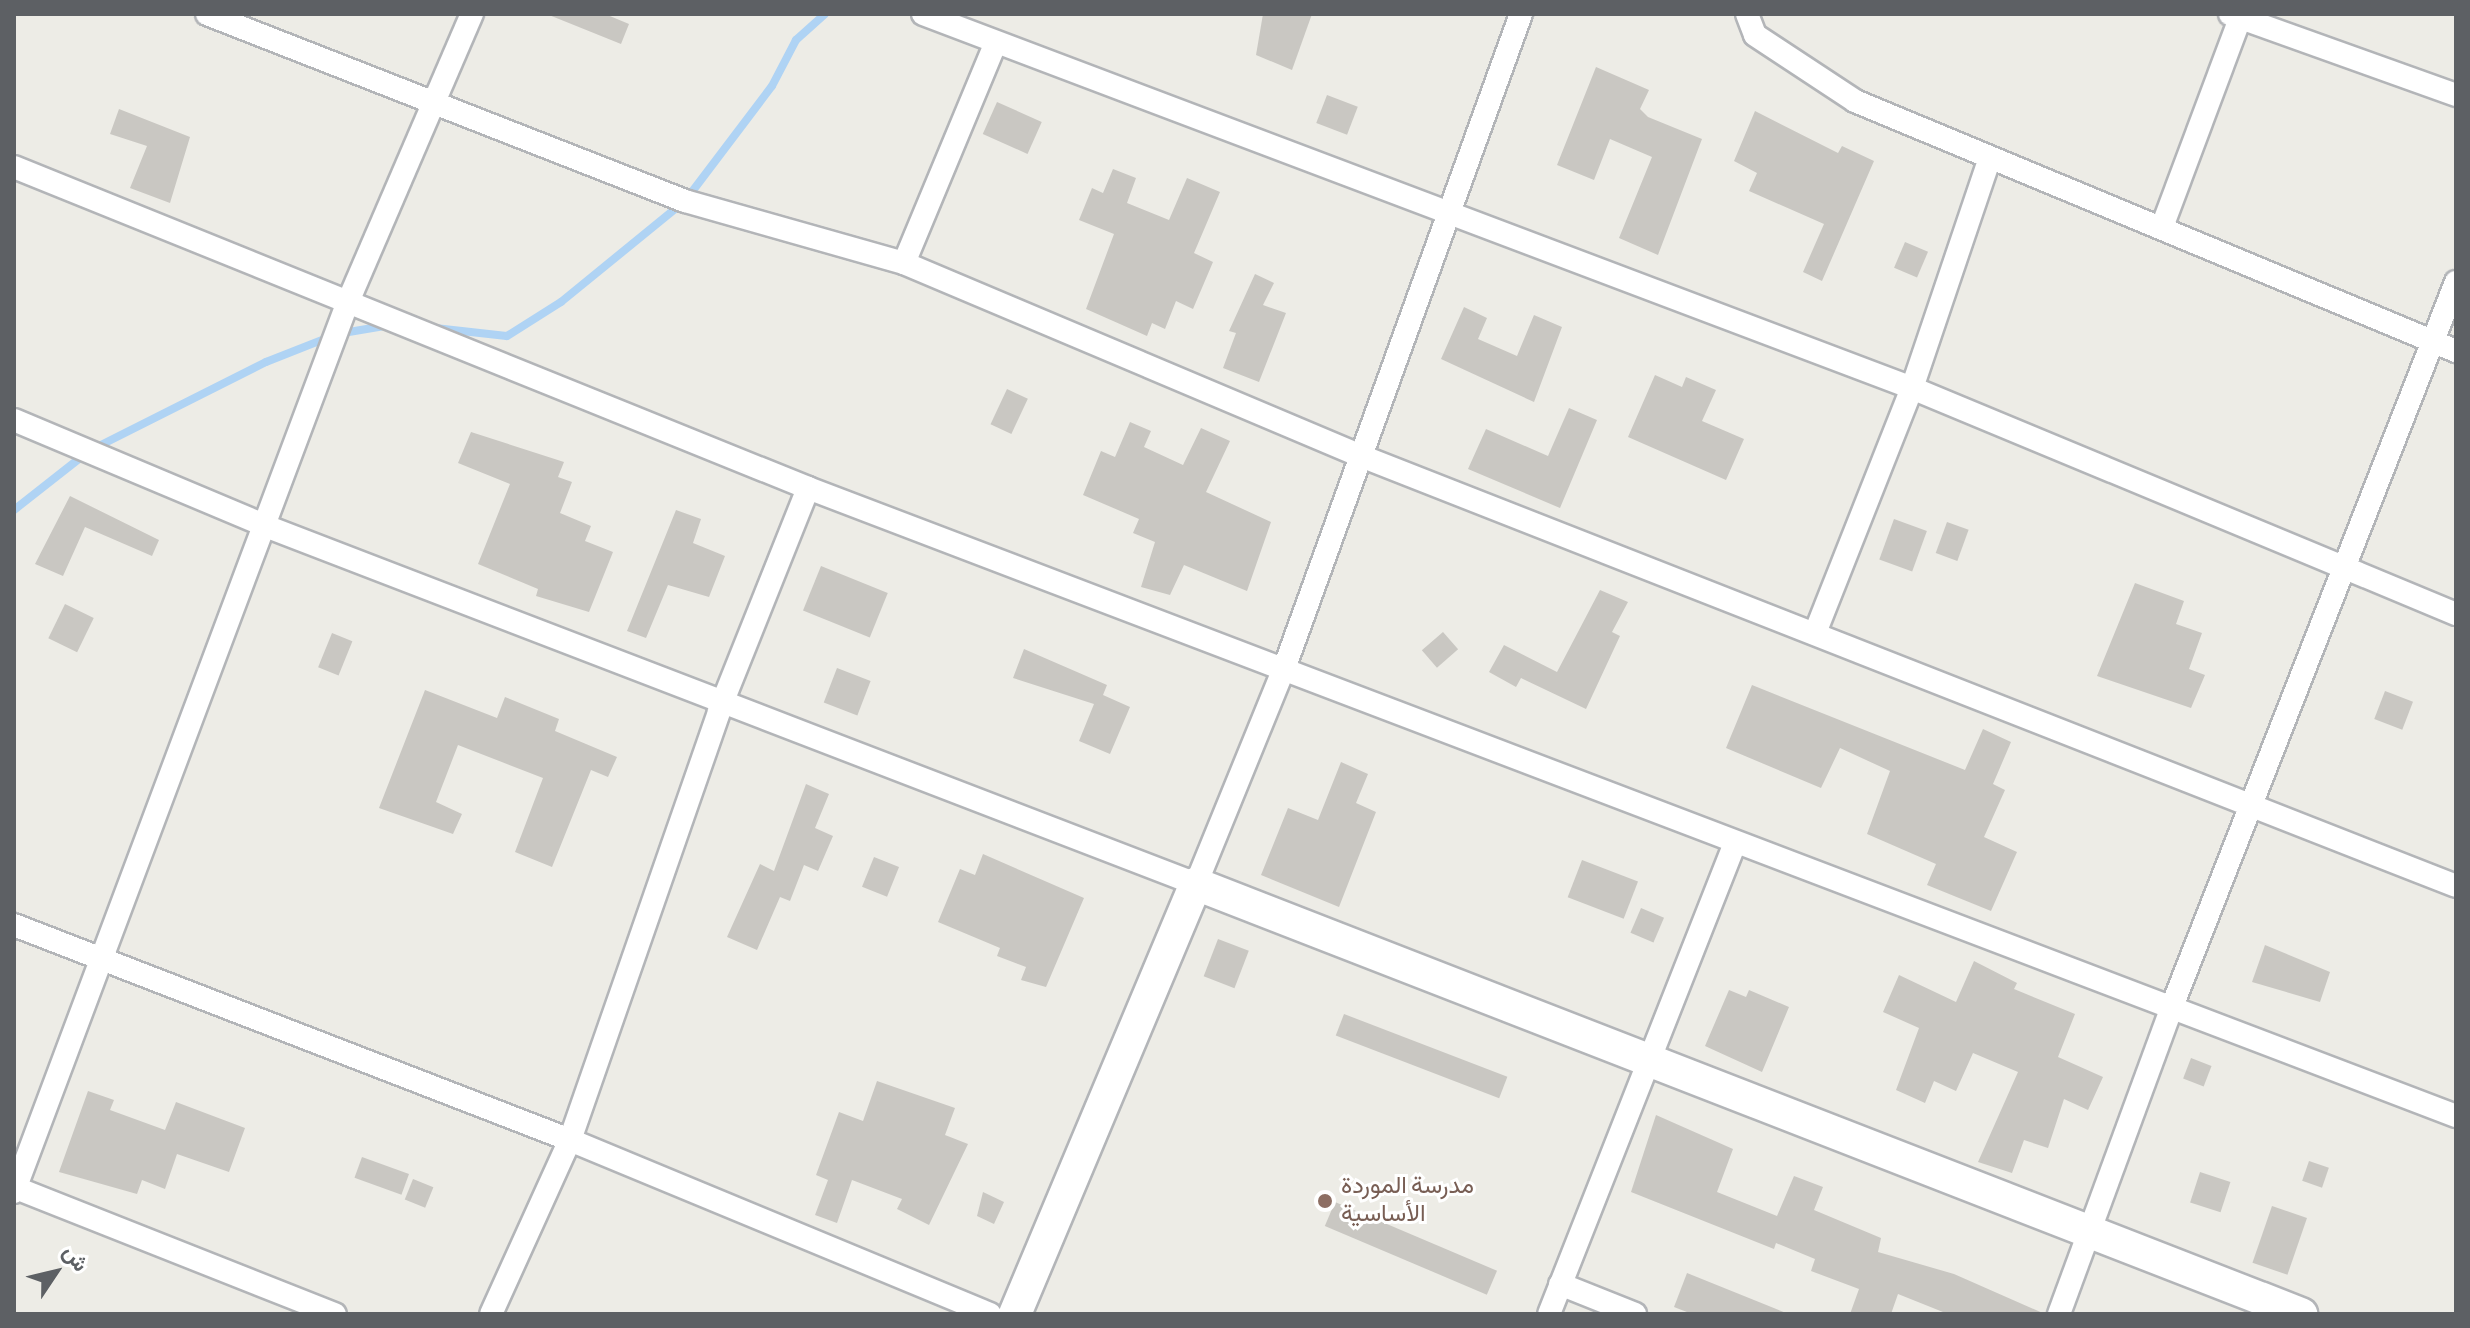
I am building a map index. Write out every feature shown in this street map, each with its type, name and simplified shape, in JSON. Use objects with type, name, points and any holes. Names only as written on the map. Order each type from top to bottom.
[{"type":"main road","points":[[1015,1314],[1196,884],[1647,1063],[2090,1230],[2301,1314]]},
{"type":"street","points":[[207,14],[432,107],[685,201],[904,263],[1361,456],[2456,886]]},
{"type":"street","points":[[335,1314],[15,1190],[98,957],[268,527],[347,304],[472,14]]},
{"type":"street","points":[[923,14],[1448,216],[1912,388],[2344,571],[2456,614]]},
{"type":"street","points":[[14,420],[268,527],[1196,884],[1285,666],[1521,14]]},
{"type":"street","points":[[1747,14],[1755,35],[1803,71],[1855,101],[1989,160],[2162,227],[2456,351]]},
{"type":"street","points":[[2162,227],[2235,16],[2456,95]]},
{"type":"street","points":[[904,263],[996,42]]},
{"type":"street","points":[[1815,633],[1912,388],[1989,160]]},
{"type":"street","points":[[14,167],[808,488],[1285,666],[1735,843],[2456,1116]]},
{"type":"street","points":[[2059,1314],[2171,1009],[2255,806],[2456,282]]},
{"type":"street","points":[[491,1314],[570,1140],[723,702],[808,488]]},
{"type":"street","points":[[1549,1314],[1735,843]]},
{"type":"street","points":[[14,925],[570,1140],[990,1314]]},
{"type":"street","points":[[1560,1284],[1635,1314]]},
{"type":"building","points":[[605,14],[629,24],[621,44],[549,15]]},
{"type":"building","points":[[1263,14],[1312,14],[1292,70],[1256,55]]},
{"type":"building","points":[[1596,67],[1649,90],[1640,109],[1648,117],[1702,139],[1658,255],[1619,238],[1652,157],[1610,139],[1594,180],[1557,165]]},
{"type":"building","points":[[1327,95],[1358,107],[1347,135],[1316,123]]},
{"type":"building","points":[[997,102],[1042,122],[1028,154],[983,134]]},
{"type":"building","points":[[119,109],[190,137],[170,203],[130,188],[147,146],[110,134]]},
{"type":"building","points":[[1755,111],[1838,153],[1842,146],[1874,161],[1822,281],[1803,272],[1824,224],[1749,191],[1757,173],[1734,161]]},
{"type":"building","points":[[1113,169],[1136,178],[1127,203],[1169,220],[1187,178],[1220,192],[1194,253],[1213,262],[1193,309],[1176,301],[1165,329],[1152,323],[1147,336],[1086,309],[1114,234],[1079,220],[1092,188],[1103,193]]},
{"type":"building","points":[[1905,242],[1928,252],[1917,278],[1894,268]]},
{"type":"building","points":[[1255,274],[1274,283],[1263,305],[1286,313],[1259,382],[1223,368],[1236,333],[1229,331]]},
{"type":"building","points":[[1464,307],[1487,318],[1478,339],[1517,356],[1534,315],[1562,327],[1534,402],[1441,359]]},
{"type":"building","points":[[1655,375],[1682,387],[1686,377],[1716,390],[1702,421],[1744,439],[1726,480],[1628,437]]},
{"type":"building","points":[[1007,389],[1028,399],[1011,434],[991,424]]},
{"type":"building","points":[[1569,408],[1597,420],[1560,508],[1468,469],[1486,429],[1548,456]]},
{"type":"building","points":[[1130,422],[1151,431],[1144,447],[1183,465],[1201,428],[1230,441],[1206,492],[1271,522],[1247,591],[1184,565],[1170,595],[1141,587],[1155,542],[1133,533],[1139,519],[1083,495],[1101,451],[1115,457]]},
{"type":"building","points":[[471,432],[564,462],[558,477],[572,482],[560,513],[591,526],[585,541],[613,552],[589,612],[536,596],[538,589],[478,564],[510,484],[458,463]]},
{"type":"building","points":[[70,496],[159,540],[152,556],[85,527],[63,576],[35,564]]},
{"type":"building","points":[[676,510],[701,519],[693,543],[725,556],[709,597],[668,585],[646,638],[627,631]]},
{"type":"building","points":[[1894,519],[1927,531],[1912,571],[1879,559]]},
{"type":"building","points":[[1947,522],[1969,530],[1957,561],[1936,553]]},
{"type":"building","points":[[821,566],[888,593],[870,637],[803,611]]},
{"type":"building","points":[[2135,583],[2184,601],[2176,624],[2202,633],[2189,669],[2205,675],[2191,708],[2097,676]]},
{"type":"building","points":[[1600,590],[1628,602],[1612,632],[1620,636],[1586,709],[1521,678],[1516,687],[1489,672],[1504,645],[1557,672]]},
{"type":"building","points":[[65,604],[94,618],[77,652],[48,638]]},
{"type":"building","points":[[1443,632],[1458,649],[1437,668],[1422,650]]},
{"type":"building","points":[[332,633],[352,641],[339,676],[318,667]]},
{"type":"building","points":[[1024,649],[1107,685],[1103,695],[1130,707],[1110,754],[1079,741],[1094,704],[1013,678]]},
{"type":"building","points":[[837,668],[871,681],[857,715],[824,703]]},
{"type":"building","points":[[1752,685],[1965,770],[1983,729],[2011,742],[1993,784],[2005,790],[1984,837],[2017,852],[1991,911],[1927,885],[1936,864],[1867,834],[1890,771],[1840,748],[1821,788],[1726,748]]},
{"type":"building","points":[[425,690],[497,718],[505,697],[559,719],[555,731],[617,757],[608,777],[591,770],[552,867],[515,852],[543,778],[458,745],[436,802],[462,814],[453,834],[379,808]]},
{"type":"building","points":[[2385,691],[2413,702],[2402,730],[2374,719]]},
{"type":"building","points":[[1341,762],[1368,774],[1356,803],[1376,812],[1339,907],[1261,875],[1288,808],[1318,820]]},
{"type":"building","points":[[806,784],[829,794],[815,828],[833,836],[818,871],[804,865],[790,901],[780,897],[757,950],[727,937],[760,864],[774,871]]},
{"type":"building","points":[[983,854],[1084,898],[1046,987],[1021,980],[1026,967],[997,956],[1000,948],[938,922],[960,869],[975,875]]},
{"type":"building","points":[[874,857],[899,867],[887,897],[862,887]]},
{"type":"building","points":[[1582,860],[1638,882],[1624,919],[1568,897]]},
{"type":"building","points":[[1641,908],[1664,918],[1653,943],[1630,933]]},
{"type":"building","points":[[1218,939],[1249,951],[1234,988],[1204,976]]},
{"type":"building","points":[[2265,945],[2330,972],[2320,1002],[2252,982]]},
{"type":"building","points":[[1974,961],[2017,983],[2014,989],[2075,1014],[2058,1057],[2103,1077],[2088,1110],[2064,1099],[2048,1148],[2024,1140],[2012,1173],[1978,1162],[2018,1072],[1973,1053],[1956,1091],[1934,1081],[1925,1103],[1896,1090],[1919,1028],[1883,1012],[1899,975],[1956,1002]]},
{"type":"building","points":[[1729,990],[1746,997],[1749,990],[1789,1007],[1762,1072],[1705,1046]]},
{"type":"building","points":[[1344,1014],[1507,1077],[1499,1098],[1336,1035]]},
{"type":"building","points":[[2191,1058],[2212,1066],[2204,1086],[2183,1079]]},
{"type":"building","points":[[877,1081],[955,1108],[945,1135],[968,1144],[929,1225],[897,1209],[902,1199],[852,1180],[837,1223],[815,1215],[828,1180],[816,1175],[839,1112],[863,1121]]},
{"type":"building","points":[[88,1091],[114,1100],[110,1110],[165,1130],[176,1102],[245,1128],[229,1172],[177,1154],[165,1189],[142,1180],[137,1194],[59,1172]]},
{"type":"building","points":[[1656,1115],[1733,1149],[1717,1192],[1777,1216],[1794,1176],[1823,1187],[1814,1210],[1881,1238],[1878,1252],[1954,1274],[2045,1314],[1948,1314],[1898,1294],[1891,1314],[1850,1314],[1859,1289],[1811,1271],[1815,1259],[1776,1243],[1774,1249],[1631,1192]]},
{"type":"building","points":[[362,1157],[409,1174],[401,1195],[354,1178]]},
{"type":"building","points":[[2309,1161],[2329,1168],[2322,1188],[2302,1181]]},
{"type":"building","points":[[2200,1172],[2230,1182],[2221,1212],[2190,1202]]},
{"type":"building","points":[[413,1179],[433,1187],[425,1208],[405,1199]]},
{"type":"building","points":[[983,1192],[1004,1202],[994,1224],[977,1216]]},
{"type":"building","points":[[1335,1202],[1497,1271],[1487,1295],[1325,1226]]},
{"type":"building","points":[[2272,1206],[2307,1218],[2287,1275],[2252,1263]]},
{"type":"building","points":[[1687,1273],[1786,1314],[1692,1314],[1674,1307]]},
{"type":"waterway","points":[[435,328],[507,336],[561,302],[685,201],[772,86],[796,40],[825,14]]},
{"type":"waterway","points":[[14,510],[89,451],[266,362],[337,334],[390,325]]},
{"type":"place","name":"مدرسة الموردة الأساسية","points":[[1325,1201]]}]
